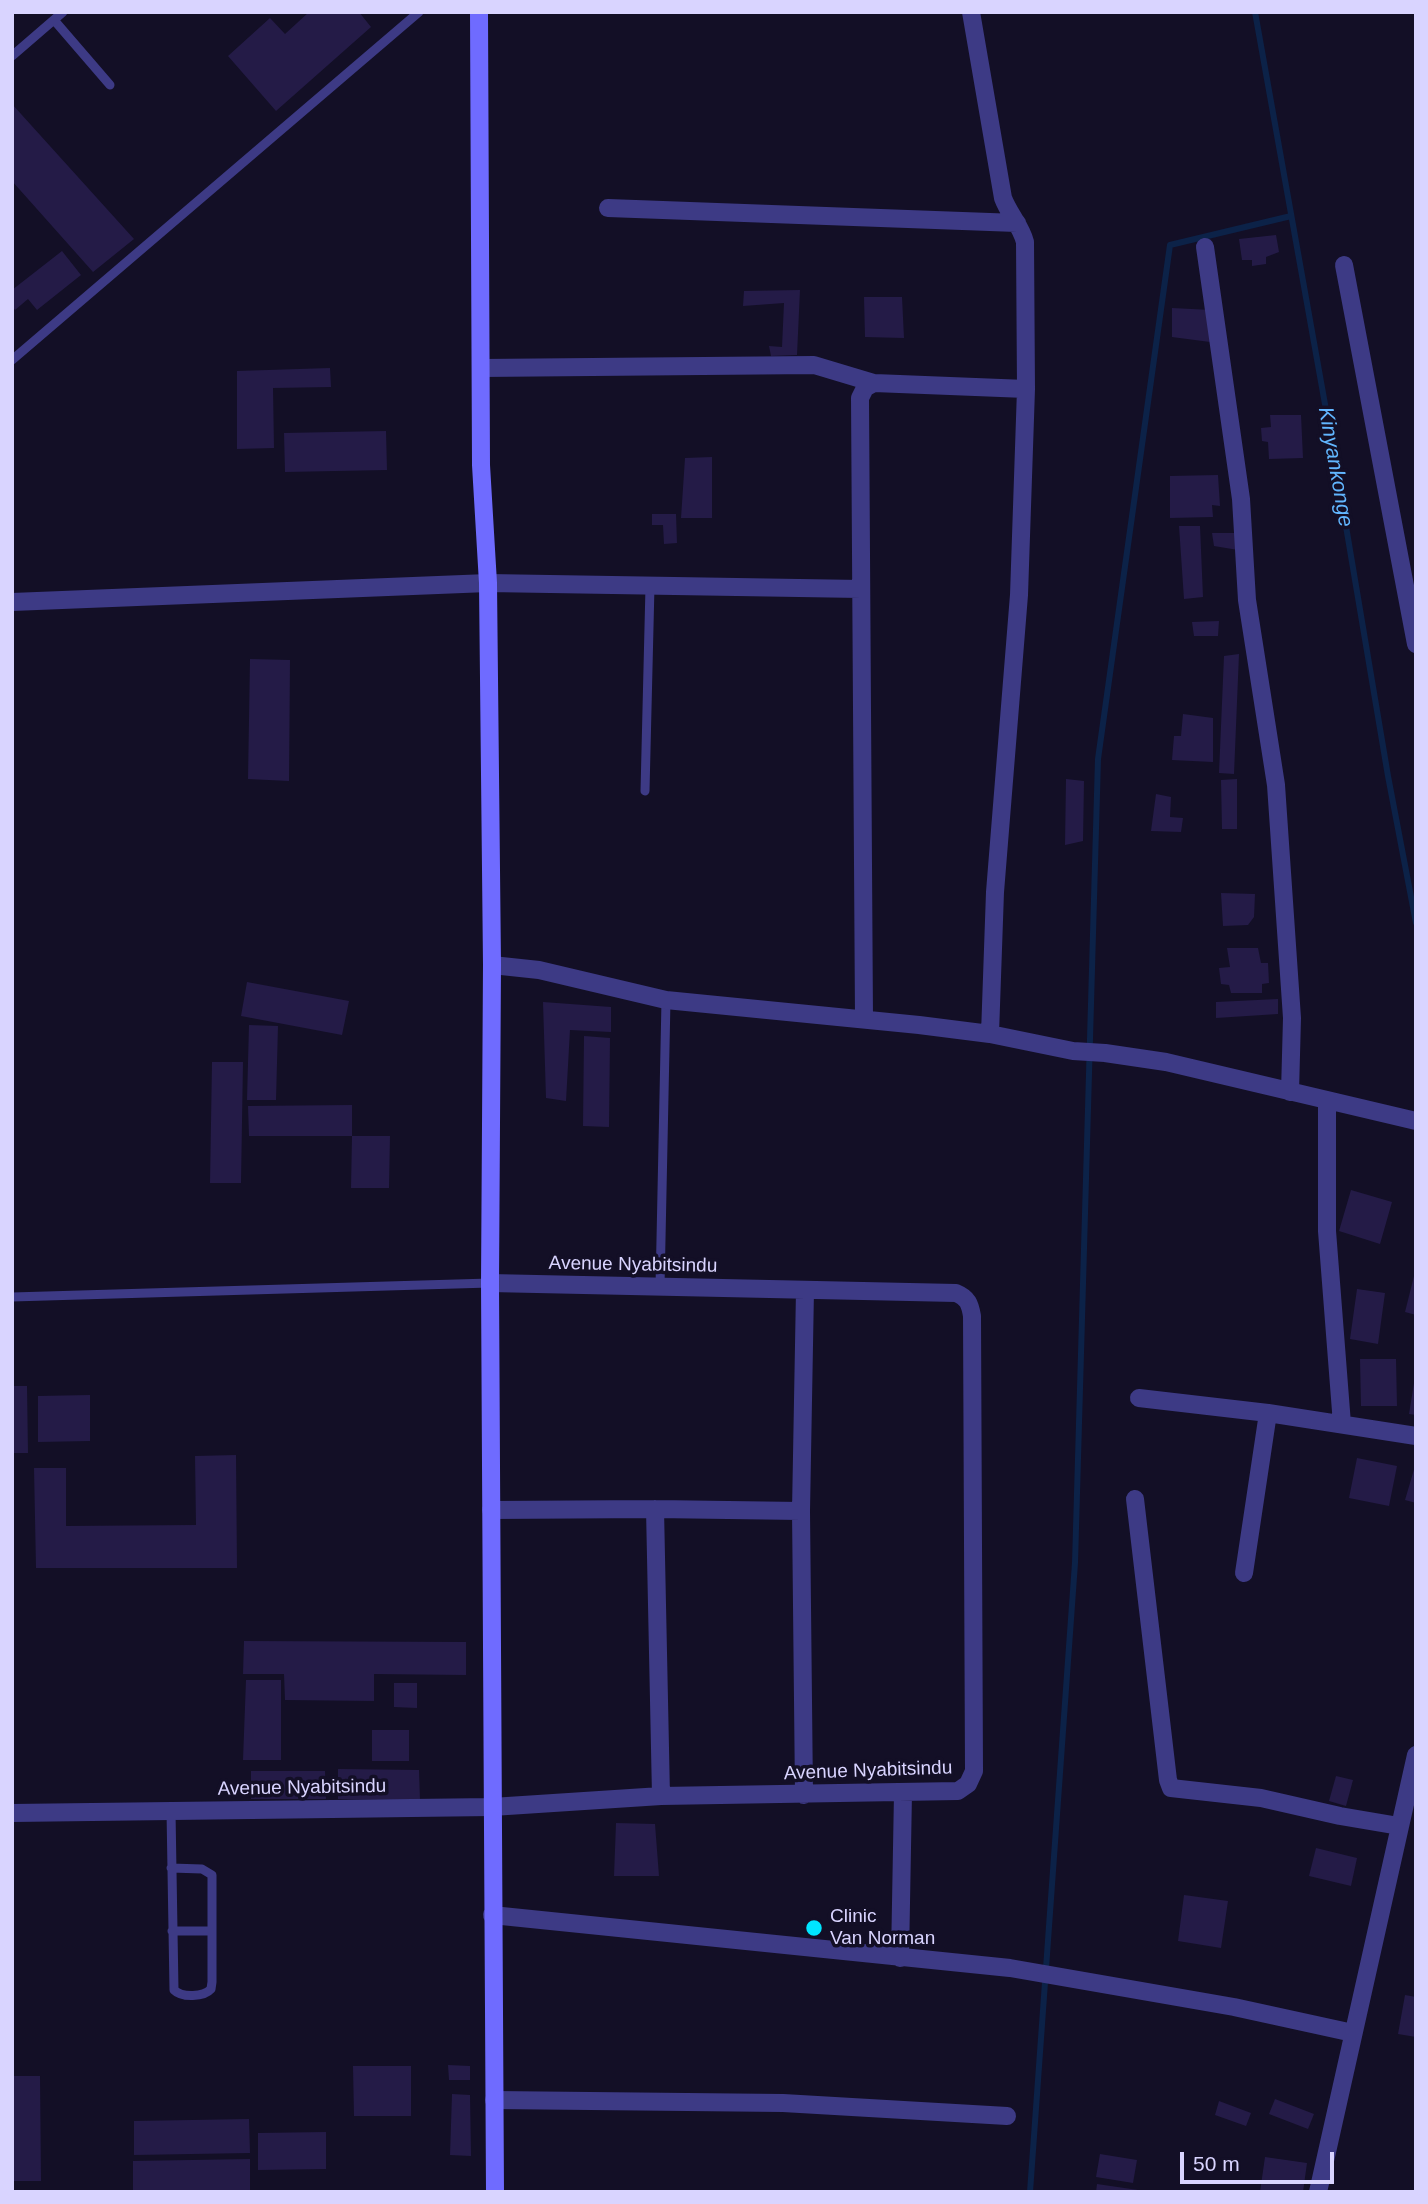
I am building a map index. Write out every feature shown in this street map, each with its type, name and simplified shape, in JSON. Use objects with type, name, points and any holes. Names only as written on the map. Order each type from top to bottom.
[{"type":"street","points":[[479,12],[481,465],[488,583],[492,965],[490,1283],[495,2192]]},
{"type":"street","points":[[971,12],[1003,198],[1025,242],[1026,389],[1019,595],[995,891],[990,1034]]},
{"type":"street","points":[[608,208],[1017,223]]},
{"type":"street","points":[[1205,247],[1241,499],[1248,600],[1276,785],[1292,1018],[1290,1091]]},
{"type":"street","points":[[1344,265],[1416,644]]},
{"type":"street","points":[[481,368],[814,365],[874,383],[1026,389]]},
{"type":"street","points":[[864,1019],[860,398],[865,388],[874,383]]},
{"type":"street","points":[[12,602],[488,583],[861,590]]},
{"type":"street","points":[[492,965],[539,970],[666,1000],[990,1034],[1073,1051],[1105,1052],[1166,1062],[1416,1121]]},
{"type":"street","points":[[1327,1100],[1327,1231],[1342,1424]]},
{"type":"street","name":"Avenue Nyabitsindu","points":[[12,1813],[492,1807],[661,1796],[958,1791],[968,1784],[974,1771],[972,1316],[970,1304],[964,1297],[956,1293],[490,1283]]},
{"type":"street","points":[[804,1795],[801,1511],[805,1290]]},
{"type":"street","points":[[1139,1398],[1268,1413],[1416,1436]]},
{"type":"street","points":[[1244,1573],[1268,1413]]},
{"type":"street","points":[[1135,1499],[1171,1788],[1261,1798],[1399,1826]]},
{"type":"street","points":[[655,1509],[661,1796]]},
{"type":"street","points":[[491,1510],[801,1511]]},
{"type":"street","points":[[1318,2192],[1416,1755]]},
{"type":"street","points":[[900,1958],[903,1793]]},
{"type":"street","points":[[492,1915],[1010,1968],[1234,2007],[1353,2033]]},
{"type":"street","points":[[494,2100],[783,2103],[1007,2116]]},
{"type":"lane","points":[[12,56],[63,12]]},
{"type":"lane","points":[[12,360],[419,12]]},
{"type":"lane","points":[[54,20],[110,85]]},
{"type":"lane","points":[[645,791],[650,586]]},
{"type":"lane","points":[[660,1287],[666,1000]]},
{"type":"lane","points":[[12,1297],[490,1283]]},
{"type":"lane","points":[[171,1811],[171,1868],[172,1931],[174,1990],[181,1995],[205,1994],[211,1989],[212,1875],[202,1868],[171,1868]]},
{"type":"lane","points":[[172,1931],[212,1931]]},
{"type":"building","points":[[309,12],[359,12],[371,27],[276,111],[228,56],[270,18],[285,34]]},
{"type":"building","points":[[12,104],[134,239],[93,272],[12,181]]},
{"type":"building","points":[[1276,235],[1279,252],[1266,257],[1266,264],[1252,266],[1252,260],[1242,260],[1239,239]]},
{"type":"building","points":[[62,251],[81,275],[37,310],[28,299],[15,310],[12,306],[12,290]]},
{"type":"building","points":[[800,290],[797,355],[771,356],[769,346],[782,347],[784,303],[743,306],[744,291]]},
{"type":"building","points":[[864,297],[902,297],[904,338],[865,337]]},
{"type":"building","points":[[1172,308],[1211,310],[1210,342],[1172,337]]},
{"type":"building","points":[[330,368],[331,387],[273,388],[274,448],[237,449],[237,371]]},
{"type":"building","points":[[1270,415],[1301,415],[1303,458],[1269,459],[1268,442],[1262,441],[1261,428],[1271,427]]},
{"type":"building","points":[[386,431],[387,470],[285,472],[284,433]]},
{"type":"building","points":[[712,457],[712,518],[681,518],[685,458]]},
{"type":"building","points":[[1218,475],[1220,506],[1212,505],[1213,517],[1170,518],[1170,476]]},
{"type":"building","points":[[652,514],[676,514],[677,543],[664,544],[663,525],[652,525]]},
{"type":"building","points":[[1179,526],[1200,526],[1203,597],[1184,599]]},
{"type":"building","points":[[1212,533],[1238,533],[1238,550],[1214,546]]},
{"type":"building","points":[[1219,621],[1218,636],[1194,636],[1192,622]]},
{"type":"building","points":[[1239,654],[1234,774],[1219,773],[1224,656]]},
{"type":"building","points":[[250,659],[290,660],[289,781],[248,779]]},
{"type":"building","points":[[1183,714],[1213,718],[1213,762],[1172,760],[1174,736],[1181,736]]},
{"type":"building","points":[[1066,779],[1084,781],[1083,841],[1065,845]]},
{"type":"building","points":[[1237,779],[1237,829],[1222,829],[1221,780]]},
{"type":"building","points":[[1156,794],[1171,797],[1170,817],[1183,818],[1181,832],[1151,831]]},
{"type":"building","points":[[1221,893],[1255,894],[1254,917],[1248,925],[1223,926]]},
{"type":"building","points":[[1227,948],[1258,948],[1261,963],[1268,963],[1269,983],[1262,984],[1262,993],[1231,993],[1229,985],[1221,984],[1219,968],[1230,967]]},
{"type":"building","points":[[247,982],[349,1001],[342,1035],[241,1016]]},
{"type":"building","points":[[1278,999],[1278,1014],[1216,1018],[1216,1002]]},
{"type":"building","points":[[543,1002],[611,1007],[611,1032],[570,1030],[566,1101],[546,1098]]},
{"type":"building","points":[[249,1025],[278,1026],[276,1100],[247,1100]]},
{"type":"building","points":[[584,1036],[610,1038],[609,1127],[583,1126]]},
{"type":"building","points":[[212,1062],[243,1062],[241,1183],[210,1183]]},
{"type":"building","points":[[352,1105],[352,1136],[249,1136],[248,1106]]},
{"type":"building","points":[[352,1136],[390,1136],[389,1188],[351,1188]]},
{"type":"building","points":[[1351,1190],[1392,1202],[1380,1244],[1339,1231]]},
{"type":"building","points":[[1416,1272],[1416,1315],[1405,1312]]},
{"type":"building","points":[[1357,1289],[1385,1293],[1378,1344],[1350,1339]]},
{"type":"building","points":[[1360,1359],[1396,1359],[1397,1406],[1361,1406]]},
{"type":"building","points":[[1416,1383],[1416,1415],[1409,1414]]},
{"type":"building","points":[[12,1386],[27,1386],[28,1453],[12,1453]]},
{"type":"building","points":[[90,1395],[90,1441],[38,1442],[38,1396]]},
{"type":"building","points":[[236,1455],[237,1568],[36,1568],[34,1468],[66,1468],[66,1526],[196,1525],[195,1456]]},
{"type":"building","points":[[1357,1458],[1397,1466],[1389,1506],[1349,1498]]},
{"type":"building","points":[[1416,1466],[1416,1503],[1405,1500]]},
{"type":"building","points":[[244,1641],[466,1642],[466,1675],[374,1674],[374,1701],[285,1700],[284,1674],[243,1674]]},
{"type":"building","points":[[246,1680],[281,1680],[281,1760],[243,1760]]},
{"type":"building","points":[[394,1683],[417,1683],[417,1708],[394,1707]]},
{"type":"building","points":[[372,1730],[409,1730],[409,1761],[372,1761]]},
{"type":"building","points":[[338,1769],[419,1770],[420,1800],[338,1799]]},
{"type":"building","points":[[251,1771],[325,1771],[326,1799],[251,1799]]},
{"type":"building","points":[[1336,1776],[1353,1780],[1346,1806],[1329,1801]]},
{"type":"building","points":[[616,1823],[655,1824],[659,1876],[614,1876]]},
{"type":"building","points":[[1316,1848],[1357,1858],[1351,1886],[1309,1876]]},
{"type":"building","points":[[1184,1895],[1228,1901],[1221,1948],[1178,1941]]},
{"type":"building","points":[[1405,1995],[1416,1997],[1416,2037],[1398,2034]]},
{"type":"building","points":[[448,2065],[470,2066],[470,2080],[449,2080]]},
{"type":"building","points":[[353,2066],[411,2066],[411,2116],[354,2116]]},
{"type":"building","points":[[12,2076],[40,2076],[41,2181],[12,2181]]},
{"type":"building","points":[[452,2094],[470,2095],[471,2156],[450,2155]]},
{"type":"building","points":[[1275,2099],[1314,2114],[1308,2129],[1269,2114]]},
{"type":"building","points":[[1219,2101],[1251,2113],[1246,2126],[1215,2115]]},
{"type":"building","points":[[249,2119],[250,2153],[134,2155],[134,2121]]},
{"type":"building","points":[[326,2132],[326,2169],[258,2170],[258,2133]]},
{"type":"building","points":[[1100,2154],[1137,2160],[1133,2183],[1096,2177]]},
{"type":"building","points":[[1265,2157],[1307,2163],[1303,2192],[1260,2192]]},
{"type":"building","points":[[250,2159],[250,2192],[133,2192],[133,2161]]},
{"type":"building","points":[[1097,2184],[1138,2190],[1096,2192]]},
{"type":"waterway","name":"Kinyankonge","points":[[1255,12],[1416,923]]},
{"type":"waterway","points":[[1030,2192],[1075,1563],[1098,759],[1170,245],[1291,216]]},
{"type":"place","name":"Clinic Van Norman","points":[[814,1928]]}]
